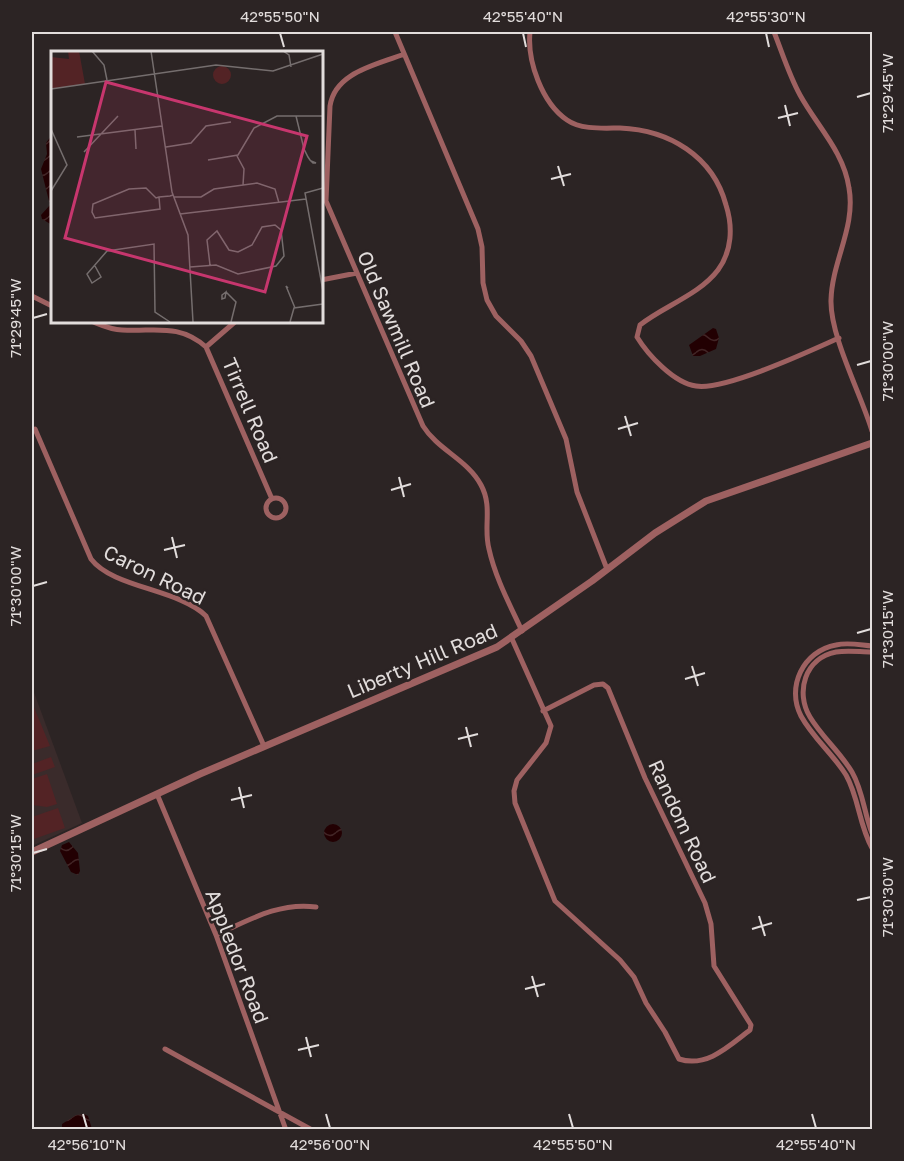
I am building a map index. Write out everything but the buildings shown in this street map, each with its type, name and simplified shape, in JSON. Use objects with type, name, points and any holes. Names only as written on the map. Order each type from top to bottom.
[{"type":"street","points":[[395,32],[478,230],[487,300],[496,316],[531,356],[566,439],[577,492],[607,569]]},
{"type":"street","points":[[530,32],[532,61],[548,100],[568,121],[580,126],[651,131],[668,137],[697,157],[719,186],[726,202],[731,238],[726,256],[718,271],[705,283],[640,326],[637,337],[651,356],[683,382],[706,387],[740,377],[839,338]]},
{"type":"street","points":[[774,32],[799,92],[837,153],[849,186],[850,216],[832,285],[831,303],[839,338],[873,431]]},
{"type":"street","name":"Old Sawmill Road","points":[[404,54],[348,77],[339,84],[331,100],[326,201],[423,426],[443,449],[471,471],[481,486],[489,508],[488,547],[522,631]]},
{"type":"street","points":[[322,280],[357,273]]},
{"type":"street","points":[[32,296],[51,306]]},
{"type":"street","name":"Tirrell Road","points":[[94,322],[120,330],[174,329],[190,335],[206,347],[272,499]]},
{"type":"street","points":[[206,347],[235,322]]},
{"type":"street","name":"Caron Road","points":[[35,429],[91,559],[104,570],[192,605],[206,616],[264,746]]},
{"type":"street","name":"Liberty Hill Road","points":[[32,852],[264,746],[475,658],[512,639],[655,533],[706,501],[873,443]]},
{"type":"street","points":[[512,639],[543,711]]},
{"type":"street","points":[[873,646],[843,644],[829,646],[811,657],[800,672],[795,687],[799,711],[856,781],[873,833]]},
{"type":"street","points":[[872,848],[865,834],[842,763],[806,710],[802,696],[807,672],[820,658],[831,653],[873,652]]},
{"type":"street","points":[[800,672],[807,672]]},
{"type":"street","name":"Random Road","points":[[603,684],[608,688],[645,778],[705,903],[711,924],[714,966],[752,1025],[750,1030],[712,1056],[696,1063],[679,1059],[646,1003],[634,977],[620,960],[555,901],[514,797],[517,780],[549,738],[550,720],[543,711],[594,685],[603,684]]},
{"type":"street","name":"Appledor Road","points":[[157,794],[216,935],[286,1130]]},
{"type":"street","points":[[216,935],[279,907],[291,905],[316,907]]},
{"type":"street","points":[[165,1049],[312,1130]]},
{"type":"shaded area","points":[[32,687],[82,823],[32,846]]},
{"type":"shaded area","points":[[33,705],[50,746],[32,751]]},
{"type":"shaded area","points":[[51,757],[55,767],[32,775],[32,764]]},
{"type":"shaded area","points":[[47,774],[57,804],[47,807],[32,805],[32,779]]},
{"type":"shaded area","points":[[58,808],[65,828],[34,839],[32,817]]},
{"type":"water","points":[[51,136],[51,224],[42,219],[41,215],[50,205],[41,169],[47,154],[46,143]]},
{"type":"water","points":[[713,328],[716,329],[719,338],[716,349],[700,356],[693,356],[689,345]]},
{"type":"water","points":[[333,824],[339,827],[342,833],[339,839],[333,842],[327,839],[324,833],[327,827]]},
{"type":"water","points":[[69,842],[78,853],[80,871],[78,875],[71,872],[60,851],[62,845]]},
{"type":"water","points":[[76,1115],[88,1116],[92,1129],[62,1129],[62,1124]]}]
